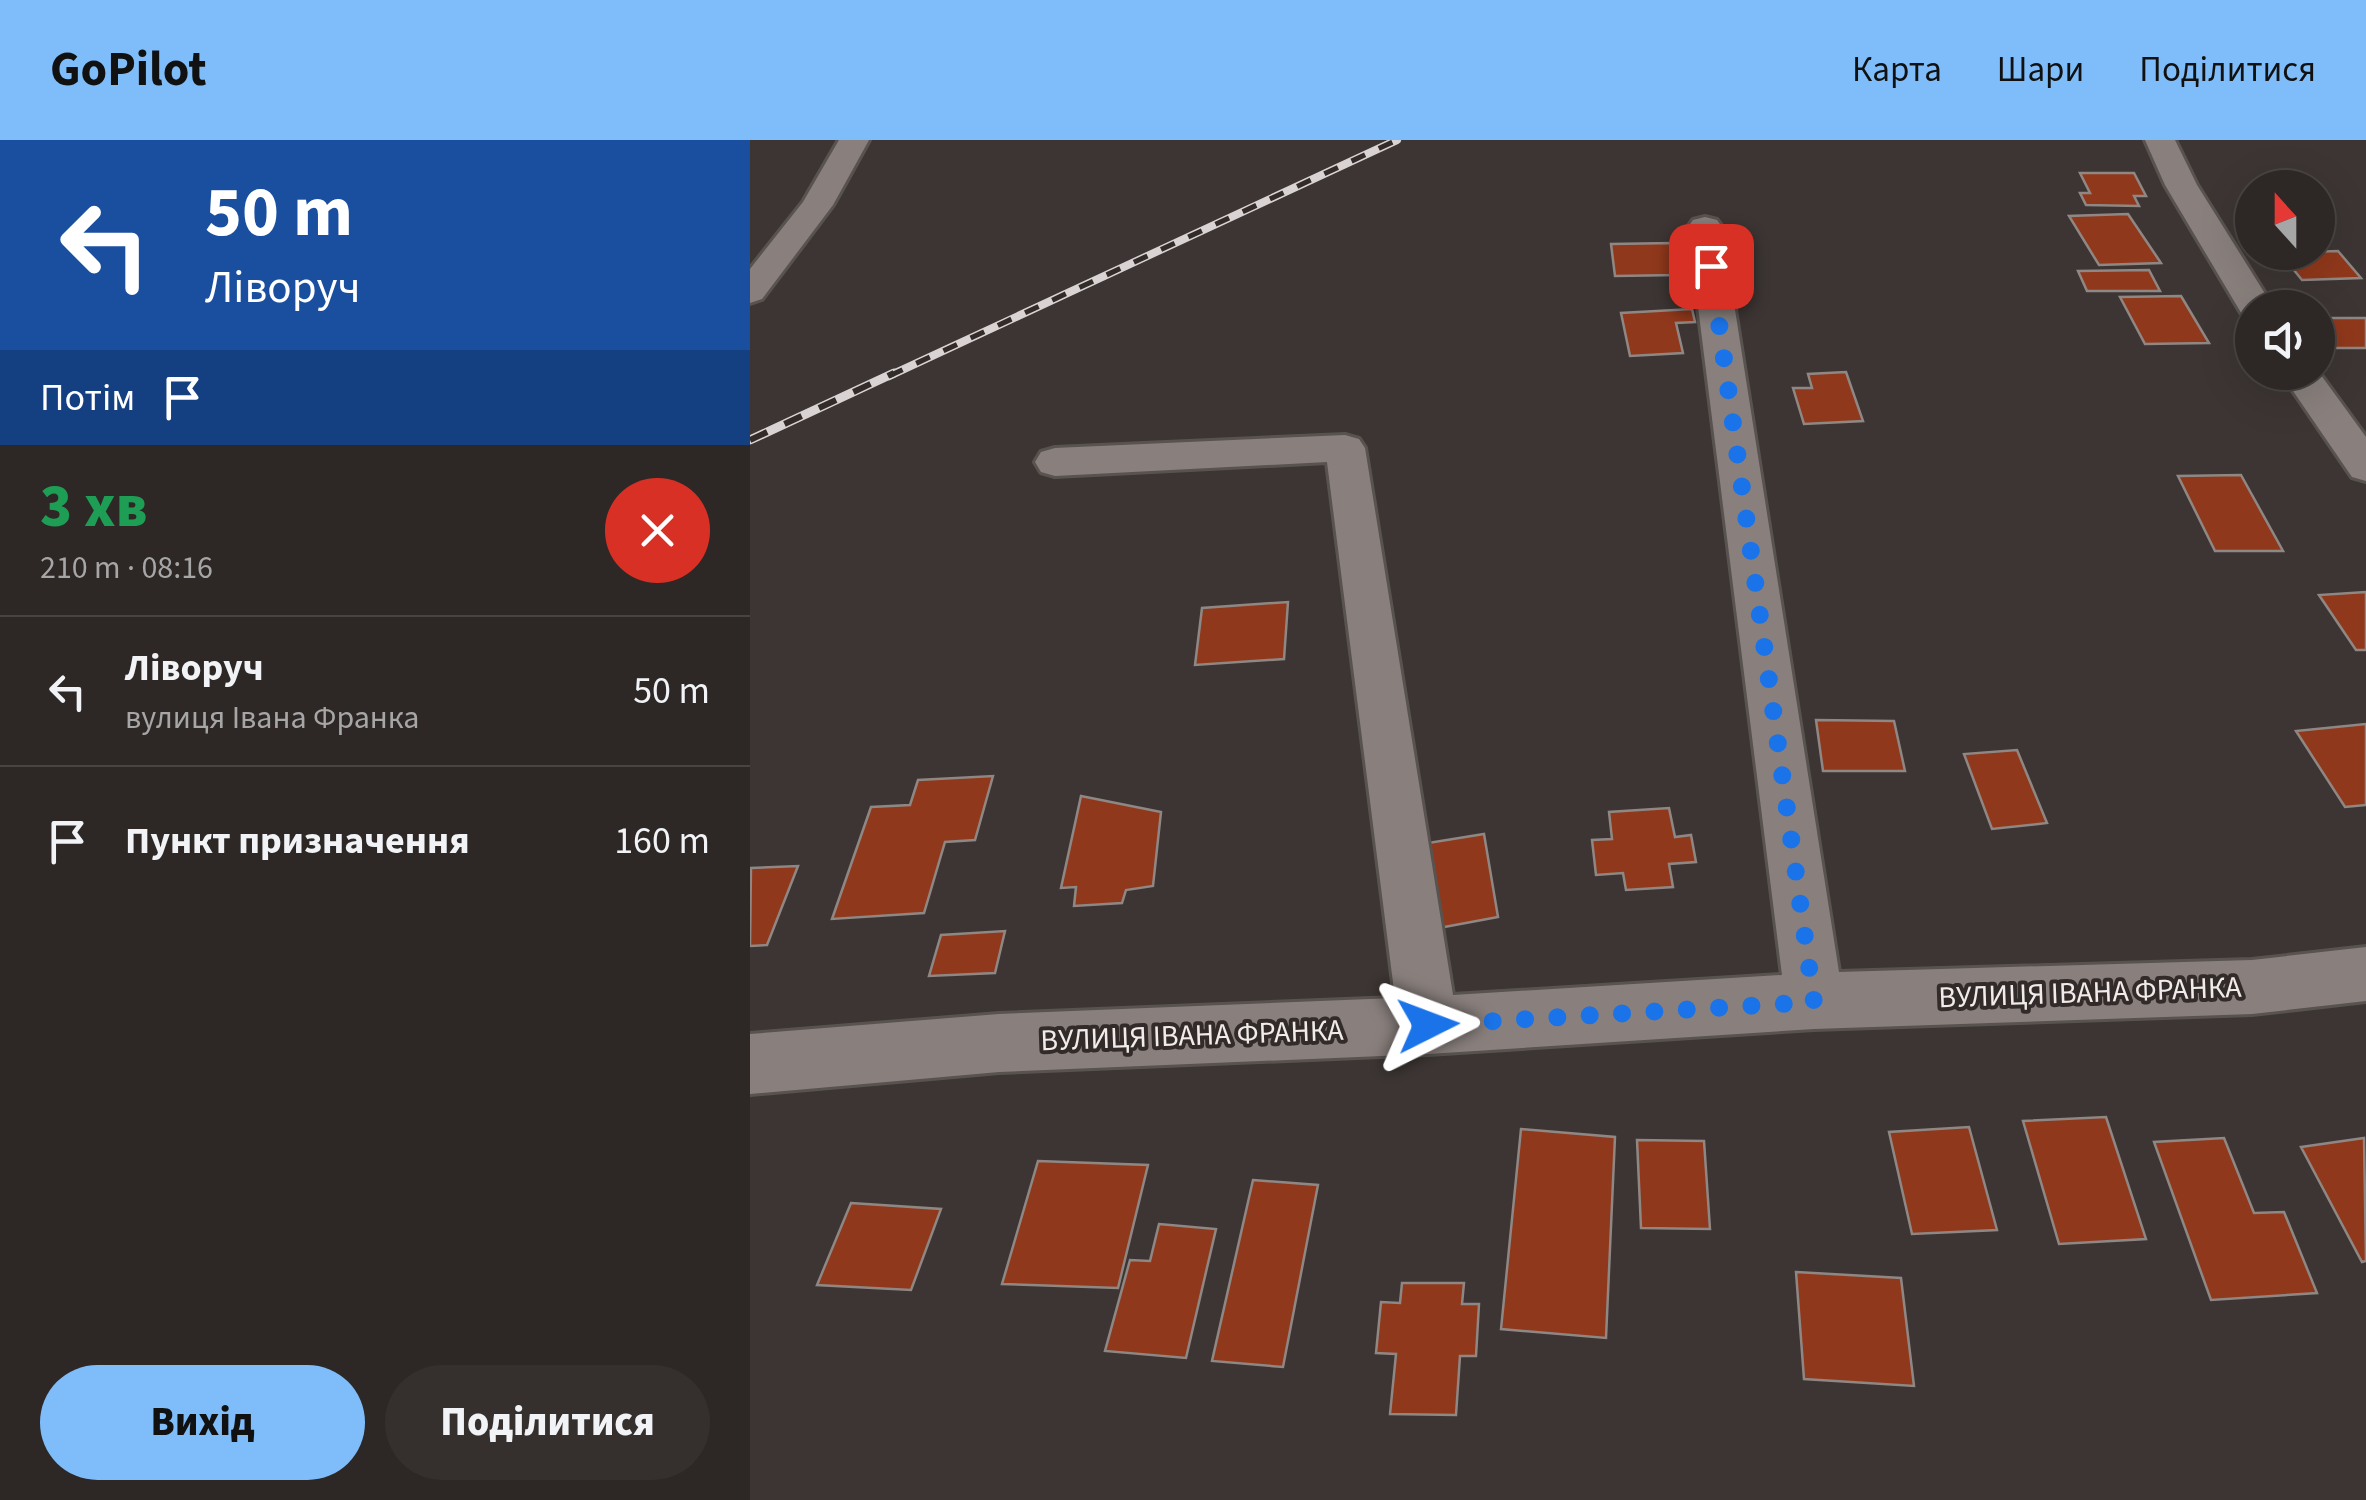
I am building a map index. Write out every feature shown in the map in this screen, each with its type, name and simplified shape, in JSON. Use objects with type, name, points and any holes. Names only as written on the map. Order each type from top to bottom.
[{"type":"street","points":[[756,286],[818,205],[854,140]]},
{"type":"street","points":[[2160,140],[2181,185],[2245,290]]},
{"type":"street","points":[[1706,227],[1814,1002]]},
{"type":"street","points":[[2312,390],[2366,467]]},
{"type":"street","points":[[1055,462],[1345,448],[1428,1025]]},
{"type":"street","name":"ВУЛИЦЯ ІВАНА ФРАНКА","points":[[750,1064],[1000,1043],[1428,1025],[1814,1002],[2252,987],[2366,974]]},
{"type":"building","points":[[2080,173],[2134,173],[2146,196],[2134,196],[2139,206],[2086,205],[2080,193],[2090,193]]},
{"type":"building","points":[[2128,214],[2161,263],[2099,265],[2069,216]]},
{"type":"building","points":[[1673,243],[1678,275],[1615,276],[1611,244]]},
{"type":"building","points":[[2335,251],[2361,278],[2302,280],[2294,270],[2335,270]]},
{"type":"building","points":[[2149,270],[2160,291],[2087,291],[2078,271]]},
{"type":"building","points":[[2181,296],[2209,343],[2145,344],[2120,297]]},
{"type":"building","points":[[1692,309],[1695,322],[1676,323],[1683,353],[1630,356],[1621,313]]},
{"type":"building","points":[[2335,318],[2366,318],[2366,348],[2335,348]]},
{"type":"building","points":[[1846,372],[1863,421],[1804,424],[1793,388],[1812,388],[1808,374]]},
{"type":"building","points":[[2241,475],[2283,551],[2215,551],[2178,476]]},
{"type":"building","points":[[2366,592],[2366,650],[2356,650],[2319,595]]},
{"type":"building","points":[[1288,602],[1284,659],[1195,665],[1202,608]]},
{"type":"building","points":[[1816,720],[1894,721],[1905,771],[1823,771]]},
{"type":"building","points":[[2366,724],[2366,805],[2345,807],[2296,731]]},
{"type":"building","points":[[2017,750],[2047,823],[1992,829],[1964,754]]},
{"type":"building","points":[[993,776],[975,840],[945,842],[924,913],[832,919],[871,807],[910,805],[918,780]]},
{"type":"building","points":[[1081,796],[1161,812],[1153,886],[1126,890],[1122,903],[1074,906],[1076,887],[1061,888]]},
{"type":"building","points":[[1669,808],[1675,837],[1691,835],[1696,862],[1669,864],[1673,887],[1626,890],[1623,873],[1596,875],[1592,840],[1612,839],[1609,812]]},
{"type":"building","points":[[1484,834],[1498,917],[1439,928],[1428,843]]},
{"type":"building","points":[[798,866],[767,945],[750,946],[751,868]]},
{"type":"building","points":[[1005,931],[995,973],[929,976],[941,935]]},
{"type":"building","points":[[2106,1117],[2146,1239],[2059,1244],[2023,1121]]},
{"type":"building","points":[[1969,1127],[1997,1230],[1912,1234],[1889,1132]]},
{"type":"building","points":[[1521,1129],[1615,1137],[1606,1338],[1501,1329]]},
{"type":"building","points":[[2224,1138],[2254,1213],[2284,1212],[2317,1293],[2211,1300],[2154,1142]]},
{"type":"building","points":[[2364,1138],[2366,1261],[2362,1262],[2301,1147]]},
{"type":"building","points":[[1637,1140],[1704,1141],[1710,1229],[1641,1228]]},
{"type":"building","points":[[1038,1161],[1148,1165],[1118,1288],[1002,1284]]},
{"type":"building","points":[[1253,1180],[1318,1185],[1283,1367],[1212,1361]]},
{"type":"building","points":[[851,1203],[941,1209],[911,1290],[817,1285]]},
{"type":"building","points":[[1159,1224],[1216,1229],[1186,1358],[1105,1351],[1130,1260],[1150,1261]]},
{"type":"building","points":[[1796,1272],[1901,1278],[1914,1386],[1804,1379]]},
{"type":"building","points":[[1402,1283],[1464,1283],[1462,1304],[1479,1304],[1476,1356],[1460,1356],[1456,1415],[1390,1414],[1396,1354],[1376,1353],[1381,1302],[1400,1303]]},
{"type":"railway","points":[[889,376],[1397,140]]},
{"type":"railway","points":[[750,440],[894,373]]},
{"type":"route","points":[[1428,1025],[1814,1002],[1711,266]]}]
